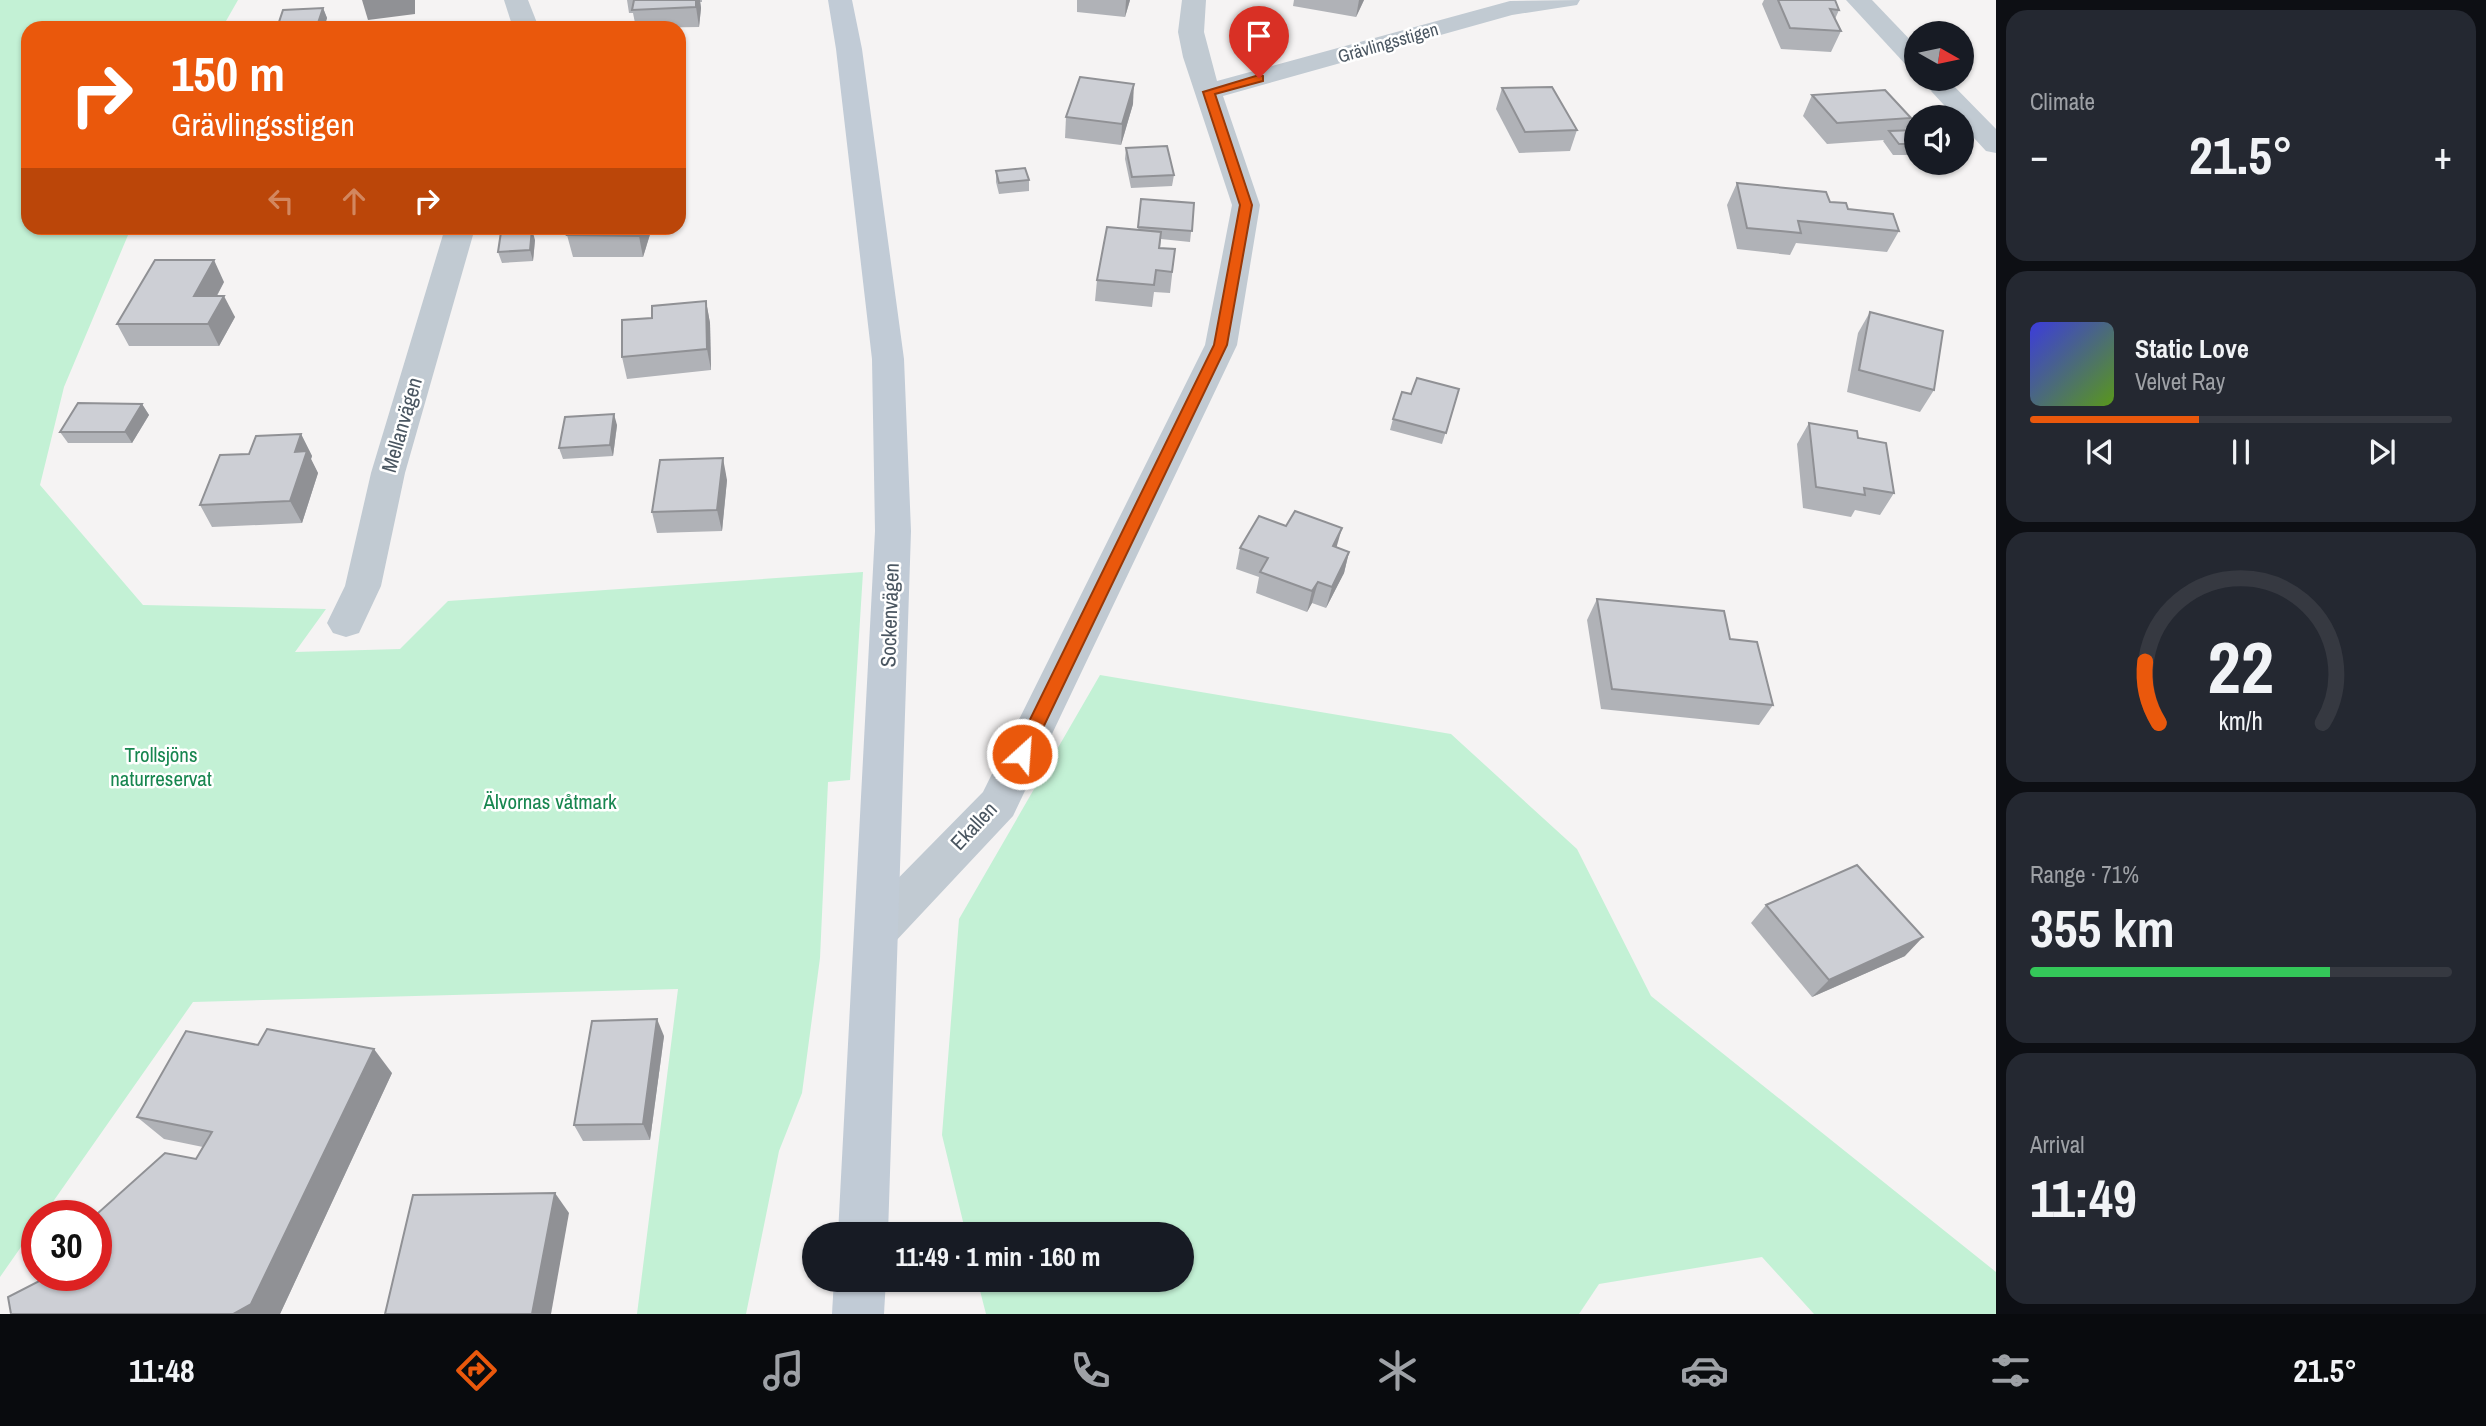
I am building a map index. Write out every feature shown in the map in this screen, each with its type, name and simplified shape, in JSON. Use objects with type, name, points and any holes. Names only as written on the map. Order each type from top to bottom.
[{"type":"street","points":[[516,0],[524,21]]},
{"type":"street","name":"Sockenvägen","points":[[840,0],[849,49],[888,359],[893,531],[864,1222]]},
{"type":"street","name":"Ekallen","points":[[878,929],[998,804],[1221,345],[1246,205],[1191,32],[1194,0]]},
{"type":"street","name":"Grävlingsstigen","points":[[1209,92],[1510,8],[1568,0]]},
{"type":"street","points":[[1858,0],[1904,48]]},
{"type":"street","points":[[1944,91],[1996,145]]},
{"type":"street","name":"Mellanvägen","points":[[346,623],[363,586],[388,473],[458,235]]},
{"type":"street","points":[[859,1314],[860,1292]]},
{"type":"green space","name":"Trollsjöns naturreservat","points":[[0,0],[238,0],[226,21],[21,21],[21,235],[128,235],[64,387],[40,485],[143,605],[326,609],[295,652],[400,649],[448,601],[863,572],[850,780],[828,782],[820,958],[802,1093],[779,1151],[746,1314],[637,1314],[678,989],[193,1002],[54,1200],[21,1200],[21,1247],[0,1277]]},
{"type":"green space","points":[[1100,675],[1451,734],[1577,849],[1651,996],[1996,1272],[1996,1314],[1814,1314],[1762,1257],[1599,1284],[1579,1314],[986,1314],[980,1292],[1194,1292],[1194,1222],[963,1222],[942,1135],[959,919]]},
{"type":"building","points":[[634,0],[696,0],[696,7],[632,10]]},
{"type":"building","points":[[1778,0],[1835,0],[1839,10],[1830,9],[1841,31],[1790,28]]},
{"type":"building","points":[[323,8],[319,21],[279,21],[283,10]]},
{"type":"building","points":[[1080,77],[1134,84],[1122,124],[1066,117]]},
{"type":"building","points":[[1552,87],[1577,130],[1525,132],[1502,88]]},
{"type":"building","points":[[1885,90],[1904,110],[1904,118],[1837,123],[1812,95]]},
{"type":"building","points":[[1904,130],[1904,144],[1899,144],[1889,131]]},
{"type":"building","points":[[1167,146],[1174,175],[1132,177],[1126,148]]},
{"type":"building","points":[[1025,168],[1029,180],[999,183],[996,171]]},
{"type":"building","points":[[1737,183],[1826,192],[1830,202],[1846,203],[1848,209],[1893,214],[1899,231],[1798,221],[1801,233],[1747,228]]},
{"type":"building","points":[[1141,199],[1194,203],[1192,231],[1138,227]]},
{"type":"building","points":[[1107,227],[1161,232],[1159,248],[1175,249],[1172,272],[1156,270],[1154,285],[1097,280]]},
{"type":"building","points":[[501,235],[531,235],[530,250],[498,252]]},
{"type":"building","points":[[567,235],[639,235],[639,236]]},
{"type":"building","points":[[155,260],[214,260],[194,296],[224,296],[208,324],[117,324]]},
{"type":"building","points":[[706,301],[707,349],[622,357],[622,320],[652,318],[652,306]]},
{"type":"building","points":[[1870,312],[1943,331],[1934,390],[1859,370]]},
{"type":"building","points":[[1417,378],[1459,389],[1446,433],[1393,419],[1402,392],[1411,394]]},
{"type":"building","points":[[78,403],[142,404],[125,432],[60,432]]},
{"type":"building","points":[[614,414],[610,445],[559,448],[565,417]]},
{"type":"building","points":[[1809,423],[1857,431],[1858,438],[1886,443],[1894,493],[1864,488],[1865,495],[1816,487]]},
{"type":"building","points":[[301,434],[295,452],[307,451],[290,501],[200,505],[220,455],[249,454],[256,436]]},
{"type":"building","points":[[723,458],[717,510],[652,512],[660,460]]},
{"type":"building","points":[[1295,511],[1342,528],[1333,546],[1349,552],[1332,587],[1318,582],[1312,591],[1260,572],[1268,558],[1240,548],[1259,516],[1286,526]]},
{"type":"building","points":[[1597,599],[1724,611],[1730,639],[1757,642],[1773,705],[1612,689]]},
{"type":"building","points":[[1857,865],[1923,937],[1829,980],[1766,905]]},
{"type":"building","points":[[657,1019],[643,1124],[574,1125],[592,1021]]},
{"type":"building","points":[[267,1029],[374,1049],[251,1304],[233,1314],[11,1314],[8,1297],[21,1290],[112,1291],[112,1200],[165,1153],[196,1159],[212,1132],[137,1117],[186,1031],[258,1045]]},
{"type":"building","points":[[555,1193],[532,1314],[385,1314],[413,1195]]},
{"type":"route","points":[[1022,754],[1221,345],[1246,205],[1209,92],[1259,78]]},
{"type":"park label","name":"Älvornas våtmark","points":[[550,802]]}]
